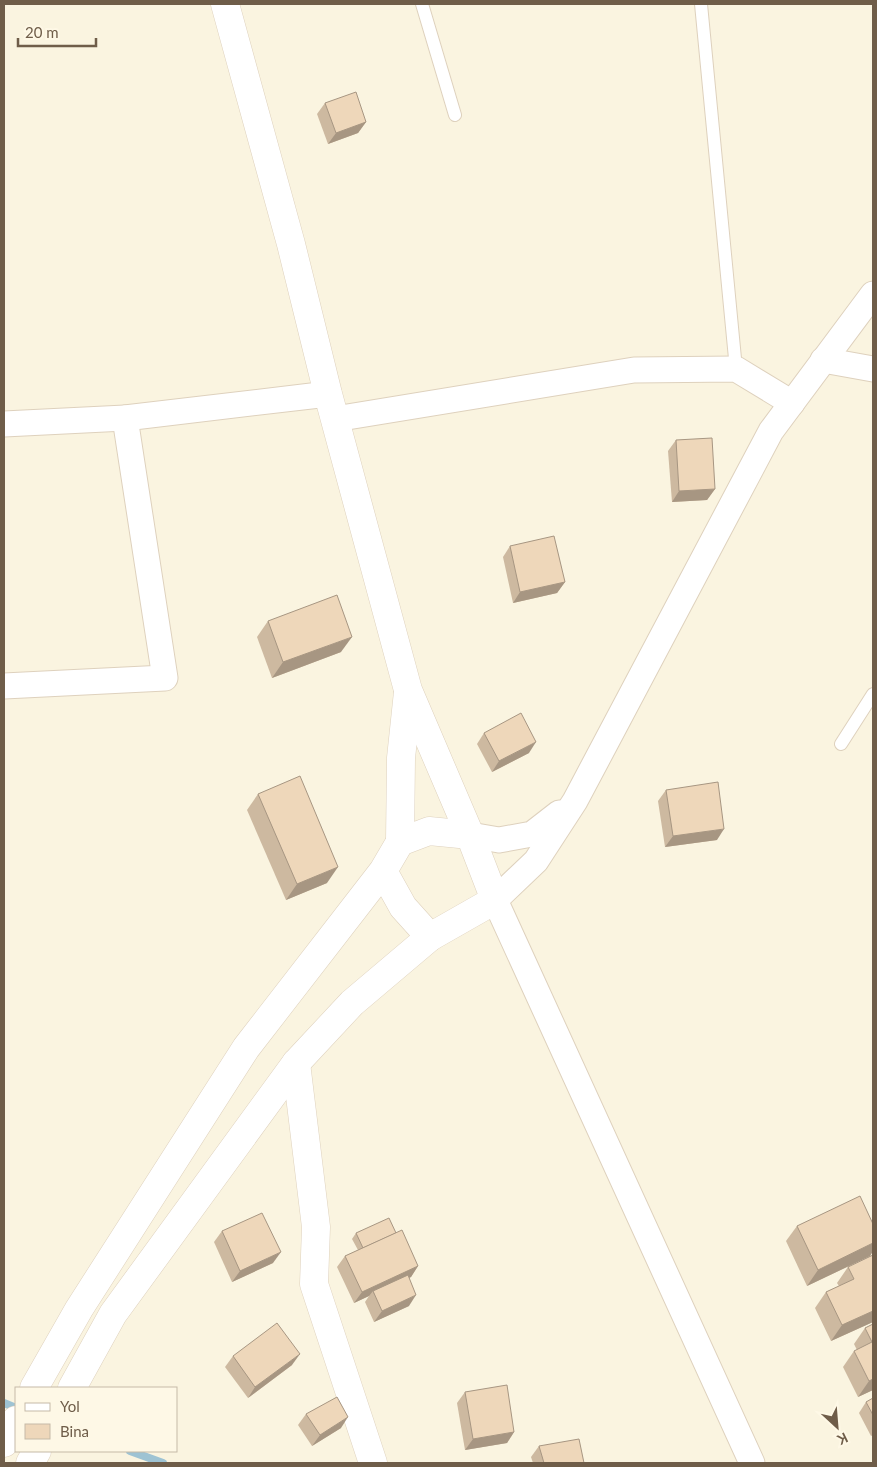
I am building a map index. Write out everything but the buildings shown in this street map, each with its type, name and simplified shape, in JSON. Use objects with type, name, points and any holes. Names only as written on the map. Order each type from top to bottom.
[{"type":"street","points":[[225,4],[291,244],[331,406],[408,690],[470,835],[495,900],[752,1463]]},
{"type":"street","points":[[73,1387],[113,1314],[296,1063],[352,1003],[430,937],[495,900],[536,861],[575,801],[771,432],[873,294]]},
{"type":"street","points":[[823,360],[873,369]]},
{"type":"street","points":[[4,424],[331,406],[634,370],[736,369],[792,403]]},
{"type":"street","points":[[4,686],[165,678],[125,418]]},
{"type":"street","points":[[35,1387],[79,1309],[246,1048],[383,872],[400,842],[400,758],[408,690]]},
{"type":"street","points":[[400,842],[430,831],[499,840],[532,834],[575,801]]},
{"type":"street","points":[[383,872],[402,907],[430,937]]},
{"type":"street","points":[[296,1063],[316,1227],[314,1284],[374,1463]]},
{"type":"street","points":[[4,1443],[15,1422]]},
{"type":"street","points":[[30,1463],[36,1452]]},
{"type":"lane","points":[[422,4],[455,114]]},
{"type":"lane","points":[[701,4],[736,369]]},
{"type":"lane","points":[[842,744],[873,694]]},
{"type":"waterway","points":[[4,1403],[15,1408]]},
{"type":"waterway","points":[[133,1452],[163,1463]]}]
